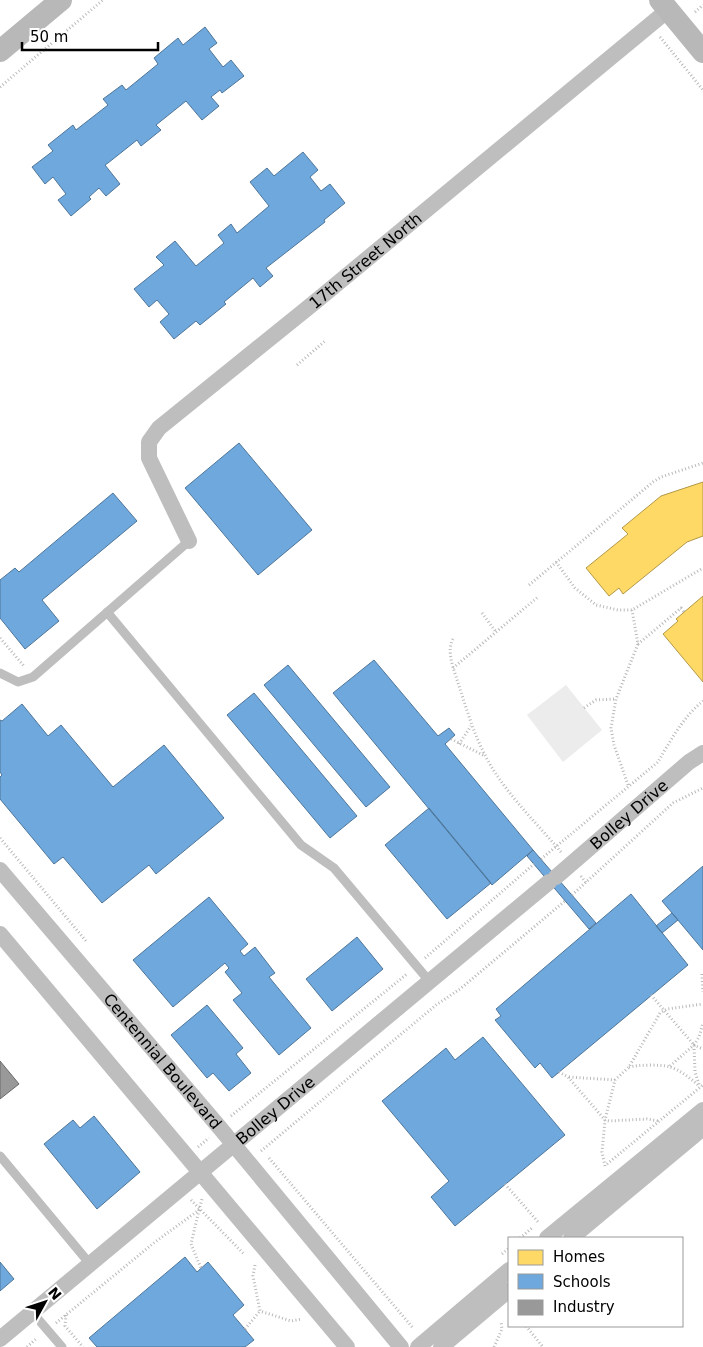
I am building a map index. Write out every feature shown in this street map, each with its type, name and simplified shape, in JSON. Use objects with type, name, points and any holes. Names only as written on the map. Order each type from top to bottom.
[{"type":"street","points":[[0,51],[62,0]]},
{"type":"street","points":[[664,5],[703,52]]},
{"type":"street","name":"17th Street North","points":[[189,541],[149,458],[149,442],[159,428],[315,302],[650,25],[664,5]]},
{"type":"street","name":"Bolley Drive","points":[[0,1339],[181,1188],[205,1178],[233,1145],[553,880],[689,762],[703,753]]},
{"type":"street","name":"Centennial Boulevard","points":[[0,870],[220,1128],[400,1347]]},
{"type":"street","points":[[0,934],[347,1347]]},
{"type":"street","points":[[549,1237],[703,1110]]},
{"type":"street","points":[[572,1237],[703,1128]]},
{"type":"street","points":[[418,1347],[508,1271]]},
{"type":"street","points":[[440,1347],[508,1291]]},
{"type":"lane","points":[[0,672],[18,682],[33,676],[189,541]]},
{"type":"lane","points":[[107,612],[301,845],[334,868],[430,982]]},
{"type":"lane","points":[[0,1156],[90,1264]]},
{"type":"lane","points":[[32,1312],[62,1347]]},
{"type":"path","points":[[0,88],[103,0]]},
{"type":"path","points":[[650,25],[703,90]]},
{"type":"path","points":[[297,365],[325,341]]},
{"type":"path","points":[[528,585],[653,482],[661,477],[703,464]]},
{"type":"path","points":[[556,562],[575,588],[596,606],[618,610],[632,610],[703,568]]},
{"type":"path","points":[[453,668],[538,597]]},
{"type":"path","points":[[628,785],[614,745],[611,728],[616,699],[638,644],[682,608],[684,612]]},
{"type":"path","points":[[632,610],[638,644]]},
{"type":"path","points":[[482,614],[496,632]]},
{"type":"path","points":[[0,638],[33,676]]},
{"type":"path","points":[[452,639],[448,647],[453,668],[472,725],[486,757],[507,789],[586,883]]},
{"type":"path","points":[[584,708],[596,700],[616,699]]},
{"type":"path","points":[[541,859],[658,762],[695,707],[703,702]]},
{"type":"path","points":[[459,744],[472,725]]},
{"type":"path","points":[[451,739],[486,757]]},
{"type":"path","points":[[572,895],[673,803],[703,788]]},
{"type":"path","points":[[190,1159],[196,1149],[232,1115],[416,965],[534,864]]},
{"type":"path","points":[[245,1159],[271,1144],[436,1005],[460,988],[565,901]]},
{"type":"path","points":[[702,974],[703,992]]},
{"type":"path","points":[[651,996],[694,1045],[703,1049]]},
{"type":"path","points":[[605,1166],[602,1152],[605,1120],[615,1080],[629,1067],[657,1017],[665,1010],[703,1004]]},
{"type":"path","points":[[670,1066],[694,1045],[699,1037],[703,1023]]},
{"type":"path","points":[[629,1067],[670,1066],[700,1087],[695,1072],[694,1045]]},
{"type":"path","points":[[559,1072],[568,1077],[605,1120],[647,1119],[659,1121]]},
{"type":"path","points":[[568,1077],[615,1080]]},
{"type":"path","points":[[201,1268],[191,1244],[205,1188],[205,1178]]},
{"type":"path","points":[[505,1184],[539,1222]]},
{"type":"path","points":[[181,1188],[199,1210],[261,1272]]},
{"type":"path","points":[[26,1347],[155,1242],[199,1210]]},
{"type":"path","points":[[256,1265],[253,1276],[260,1311]]},
{"type":"path","points":[[260,1311],[291,1320],[302,1319]]},
{"type":"path","points":[[245,1329],[260,1311]]},
{"type":"path","points":[[296,1312],[307,1326]]},
{"type":"path","points":[[66,1314],[65,1326],[83,1347]]},
{"type":"path","points":[[494,1347],[502,1329],[501,1321]]},
{"type":"path","points":[[527,1327],[543,1347]]},
{"type":"shaded area","points":[[566,685],[602,730],[563,762],[527,715]]},
{"type":"building: Homes","points":[[703,482],[703,536],[687,542],[623,594],[619,588],[609,596],[586,568],[628,534],[622,528],[661,496]]},
{"type":"building: Homes","points":[[703,596],[703,682],[663,634],[678,621],[676,619]]},
{"type":"building: Schools","points":[[205,27],[217,43],[209,49],[223,67],[231,60],[244,76],[222,93],[220,90],[211,97],[219,106],[202,120],[186,101],[156,125],[161,130],[141,146],[137,140],[105,165],[120,184],[106,196],[99,188],[89,197],[91,199],[71,216],[58,200],[66,194],[53,177],[45,184],[32,167],[53,151],[48,145],[73,125],[76,130],[108,105],[103,99],[122,85],[126,90],[158,64],[154,58],[178,38],[183,45]]},
{"type":"building: Schools","points":[[303,152],[318,170],[310,177],[321,191],[330,184],[345,203],[324,220],[325,222],[266,268],[273,276],[260,287],[253,278],[224,302],[226,304],[200,325],[196,321],[174,339],[160,322],[169,314],[157,300],[149,307],[134,289],[164,265],[156,257],[175,241],[196,266],[224,243],[218,235],[231,224],[237,233],[269,206],[250,182],[267,168],[274,176]]},
{"type":"building: Schools","points":[[239,443],[312,530],[258,575],[185,488]]},
{"type":"building: Schools","points":[[113,493],[137,521],[42,600],[59,621],[25,649],[0,618],[0,580],[15,568],[19,572]]},
{"type":"building: Schools","points":[[374,660],[438,736],[449,728],[455,735],[445,744],[533,850],[492,885],[333,693]]},
{"type":"building: Schools","points":[[288,665],[390,787],[366,807],[264,685]]},
{"type":"building: Schools","points":[[254,693],[357,816],[330,838],[227,715]]},
{"type":"building: Schools","points":[[22,704],[48,736],[61,725],[113,787],[164,745],[224,818],[156,874],[149,865],[102,903],[63,857],[54,864],[0,799],[0,777],[2,775],[0,772],[0,720],[2,721]]},
{"type":"building: Schools","points":[[429,808],[491,883],[447,919],[385,845]]},
{"type":"building: Schools","points":[[533,850],[596,923],[589,929],[527,856]]},
{"type":"building: Schools","points":[[703,866],[703,950],[662,901]]},
{"type":"building: Schools","points":[[631,894],[688,965],[552,1078],[540,1063],[535,1068],[495,1020],[501,1016],[496,1009]]},
{"type":"building: Schools","points":[[209,897],[248,944],[240,951],[244,956],[255,947],[275,973],[269,977],[311,1028],[279,1055],[233,1000],[242,993],[225,972],[229,968],[225,963],[173,1007],[133,960]]},
{"type":"building: Schools","points":[[672,913],[678,920],[662,933],[656,926]]},
{"type":"building: Schools","points":[[357,937],[383,969],[332,1011],[306,979]]},
{"type":"building: Schools","points":[[207,1005],[243,1048],[236,1054],[251,1073],[229,1091],[213,1073],[207,1078],[171,1035]]},
{"type":"building: Schools","points":[[483,1037],[565,1135],[455,1226],[431,1197],[449,1181],[382,1101],[446,1048],[455,1060]]},
{"type":"building: Schools","points":[[94,1116],[140,1172],[97,1209],[44,1144],[73,1120],[80,1128]]},
{"type":"building: Schools","points":[[185,1257],[197,1272],[208,1262],[244,1305],[233,1315],[254,1340],[245,1347],[97,1347],[89,1338]]},
{"type":"building: Schools","points":[[0,1262],[14,1279],[0,1291]]},
{"type":"building: Industry","points":[[0,1061],[19,1084],[0,1099]]}]
